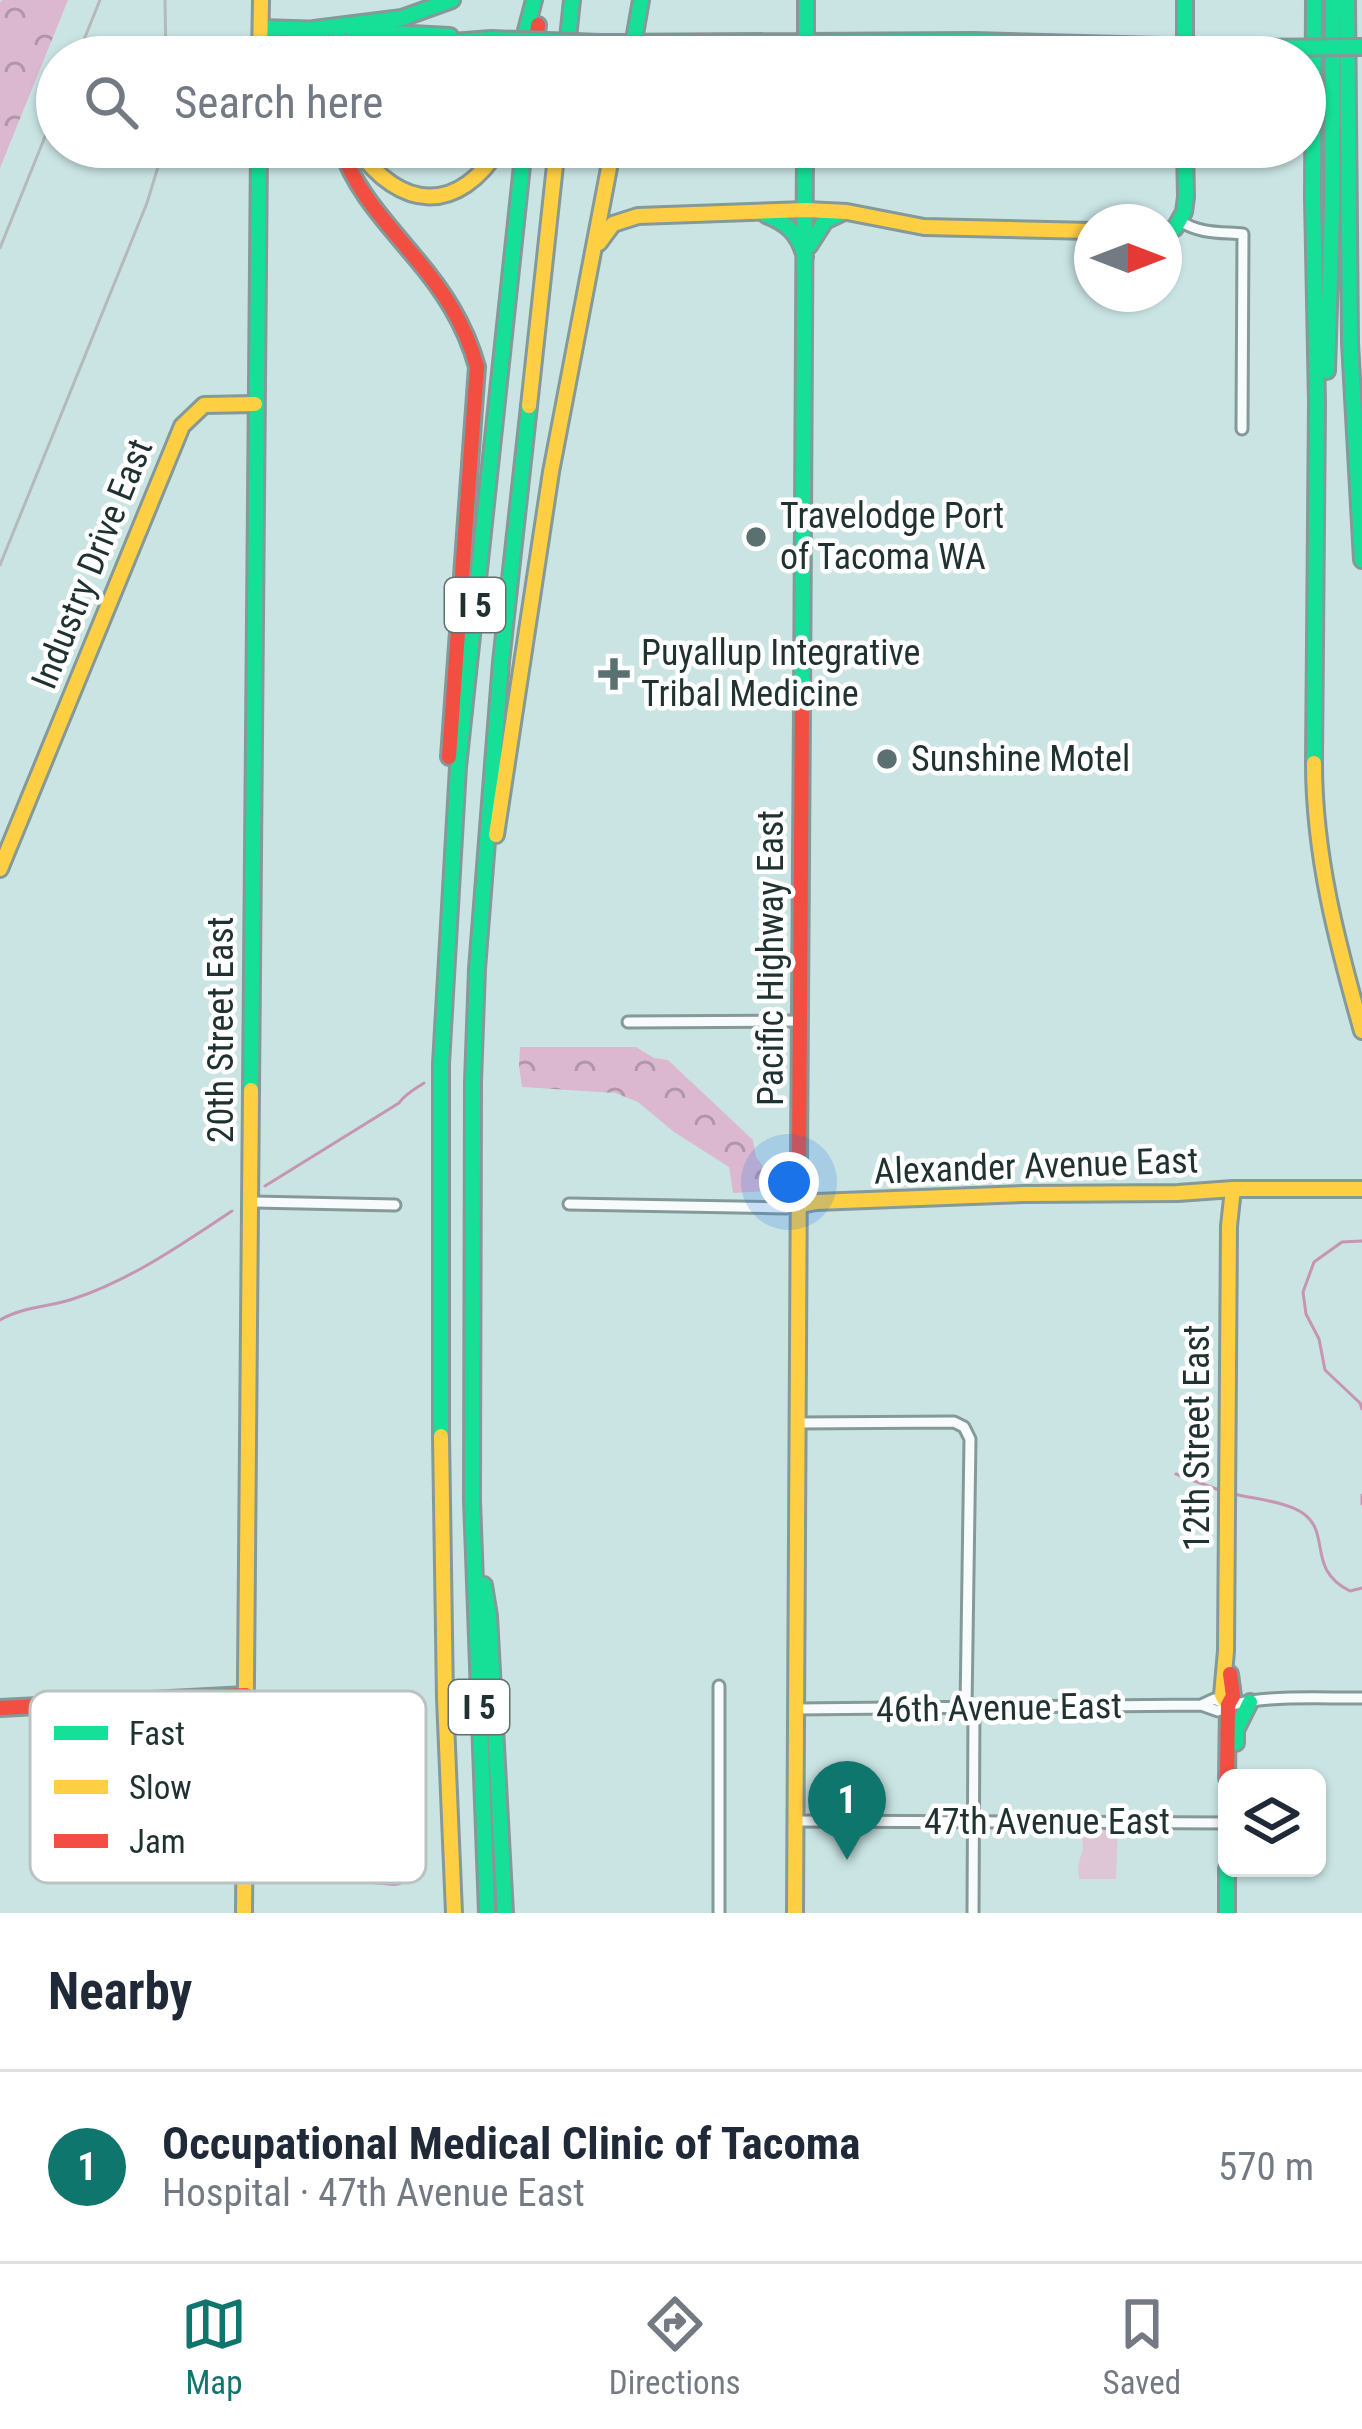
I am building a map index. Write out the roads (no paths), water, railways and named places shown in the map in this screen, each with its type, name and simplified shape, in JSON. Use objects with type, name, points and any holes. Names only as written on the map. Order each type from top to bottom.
[{"type":"main road","points":[[261,0],[261,36]]},
{"type":"main road","points":[[314,29],[398,20],[452,0]]},
{"type":"main road","points":[[526,36],[538,0]]},
{"type":"main road","points":[[535,36],[538,0]]},
{"type":"main road","points":[[568,36],[572,0]]},
{"type":"main road","points":[[635,36],[641,0]]},
{"type":"main road","points":[[806,0],[806,36]]},
{"type":"main road","points":[[1185,0],[1185,36]]},
{"type":"main road","points":[[1314,0],[1314,36]]},
{"type":"main road","points":[[1333,0],[1332,231],[1313,750],[1317,846],[1328,910],[1362,1031]]},
{"type":"main road","points":[[1347,0],[1350,343],[1362,560]]},
{"type":"main road","points":[[261,28],[440,36]]},
{"type":"main road","points":[[338,30],[338,36]]},
{"type":"main road","points":[[1326,47],[1362,47]]},
{"type":"main road","name":"20th Street East","points":[[246,1691],[259,168]]},
{"type":"main road","points":[[350,168],[358,188],[457,311],[477,367],[451,701],[448,794],[452,842]]},
{"type":"main road","points":[[369,168],[384,183],[411,195],[435,196],[470,184],[487,168]]},
{"type":"main road","name":"I 5","points":[[454,1913],[439,1288],[441,1064],[452,842],[522,168]]},
{"type":"main road","name":"I 5","points":[[487,1913],[472,1500],[476,990],[501,662],[554,168]]},
{"type":"main road","points":[[476,990],[551,472],[609,168]]},
{"type":"main road","name":"Pacific Highway East","points":[[795,1913],[806,168]]},
{"type":"main road","points":[[1182,213],[1185,168]]},
{"type":"main road","points":[[1315,168],[1316,625]]},
{"type":"main road","points":[[591,260],[606,230],[621,219],[648,215],[806,210],[847,212],[924,227],[1074,231]]},
{"type":"main road","points":[[748,211],[788,224],[805,257]]},
{"type":"main road","points":[[805,257],[820,224],[847,212]]},
{"type":"main road","name":"Industry Drive East","points":[[0,869],[182,426],[204,405],[255,404]]},
{"type":"main road","name":"12th Street East","points":[[1224,1190],[1228,1226],[1222,1695],[1228,1705],[1232,1769]]},
{"type":"main road","name":"Alexander Avenue East","points":[[800,1205],[1024,1194],[1362,1190]]},
{"type":"main road","points":[[472,1500],[489,1616],[505,1913]]},
{"type":"main road","points":[[1233,1769],[1236,1730],[1250,1702]]},
{"type":"main road","points":[[0,1708],[30,1706]]},
{"type":"main road","points":[[1227,1877],[1227,1913]]},
{"type":"main road","name":"20th Street East","points":[[244,1883],[244,1913]]},
{"type":"street","points":[[1182,222],[1204,232],[1243,233],[1242,429]]},
{"type":"street","points":[[628,1022],[802,1021]]},
{"type":"street","points":[[249,1202],[395,1205]]},
{"type":"street","name":"Alexander Avenue East","points":[[569,1204],[800,1205]]},
{"type":"street","points":[[798,1423],[954,1422],[964,1427],[970,1439],[973,1913]]},
{"type":"street","points":[[719,1686],[719,1913]]},
{"type":"street","name":"46th Avenue East","points":[[796,1709],[1201,1705],[1218,1711],[1250,1702],[1362,1698]]},
{"type":"street","name":"47th Avenue East","points":[[796,1821],[1218,1823]]},
{"type":"waterway","points":[[265,1186],[424,1083]]},
{"type":"waterway","points":[[0,1320],[115,1282],[232,1211]]},
{"type":"waterway","points":[[1362,1241],[1342,1242],[1314,1262],[1303,1292],[1325,1370],[1362,1409]]},
{"type":"waterway","points":[[1176,1474],[1219,1490]]},
{"type":"waterway","points":[[1234,1494],[1301,1512],[1316,1530],[1323,1562],[1336,1582],[1350,1591],[1362,1588]]},
{"type":"waterway","points":[[1362,1495],[1362,1504]]},
{"type":"railway","points":[[85,36],[100,0]]},
{"type":"railway","points":[[165,0],[166,36]]},
{"type":"railway","points":[[0,248],[36,159]]},
{"type":"railway","points":[[0,565],[158,168]]},
{"type":"place","name":"Travelodge Port of Tacoma WA","points":[[756,537]]},
{"type":"place","name":"Puyallup Integrative Tribal Medicine","points":[[614,674]]},
{"type":"place","name":"Sunshine Motel","points":[[887,759]]},
{"type":"place","name":"Occupational Medical Clinic of Tacoma","points":[[847,1860]]}]
